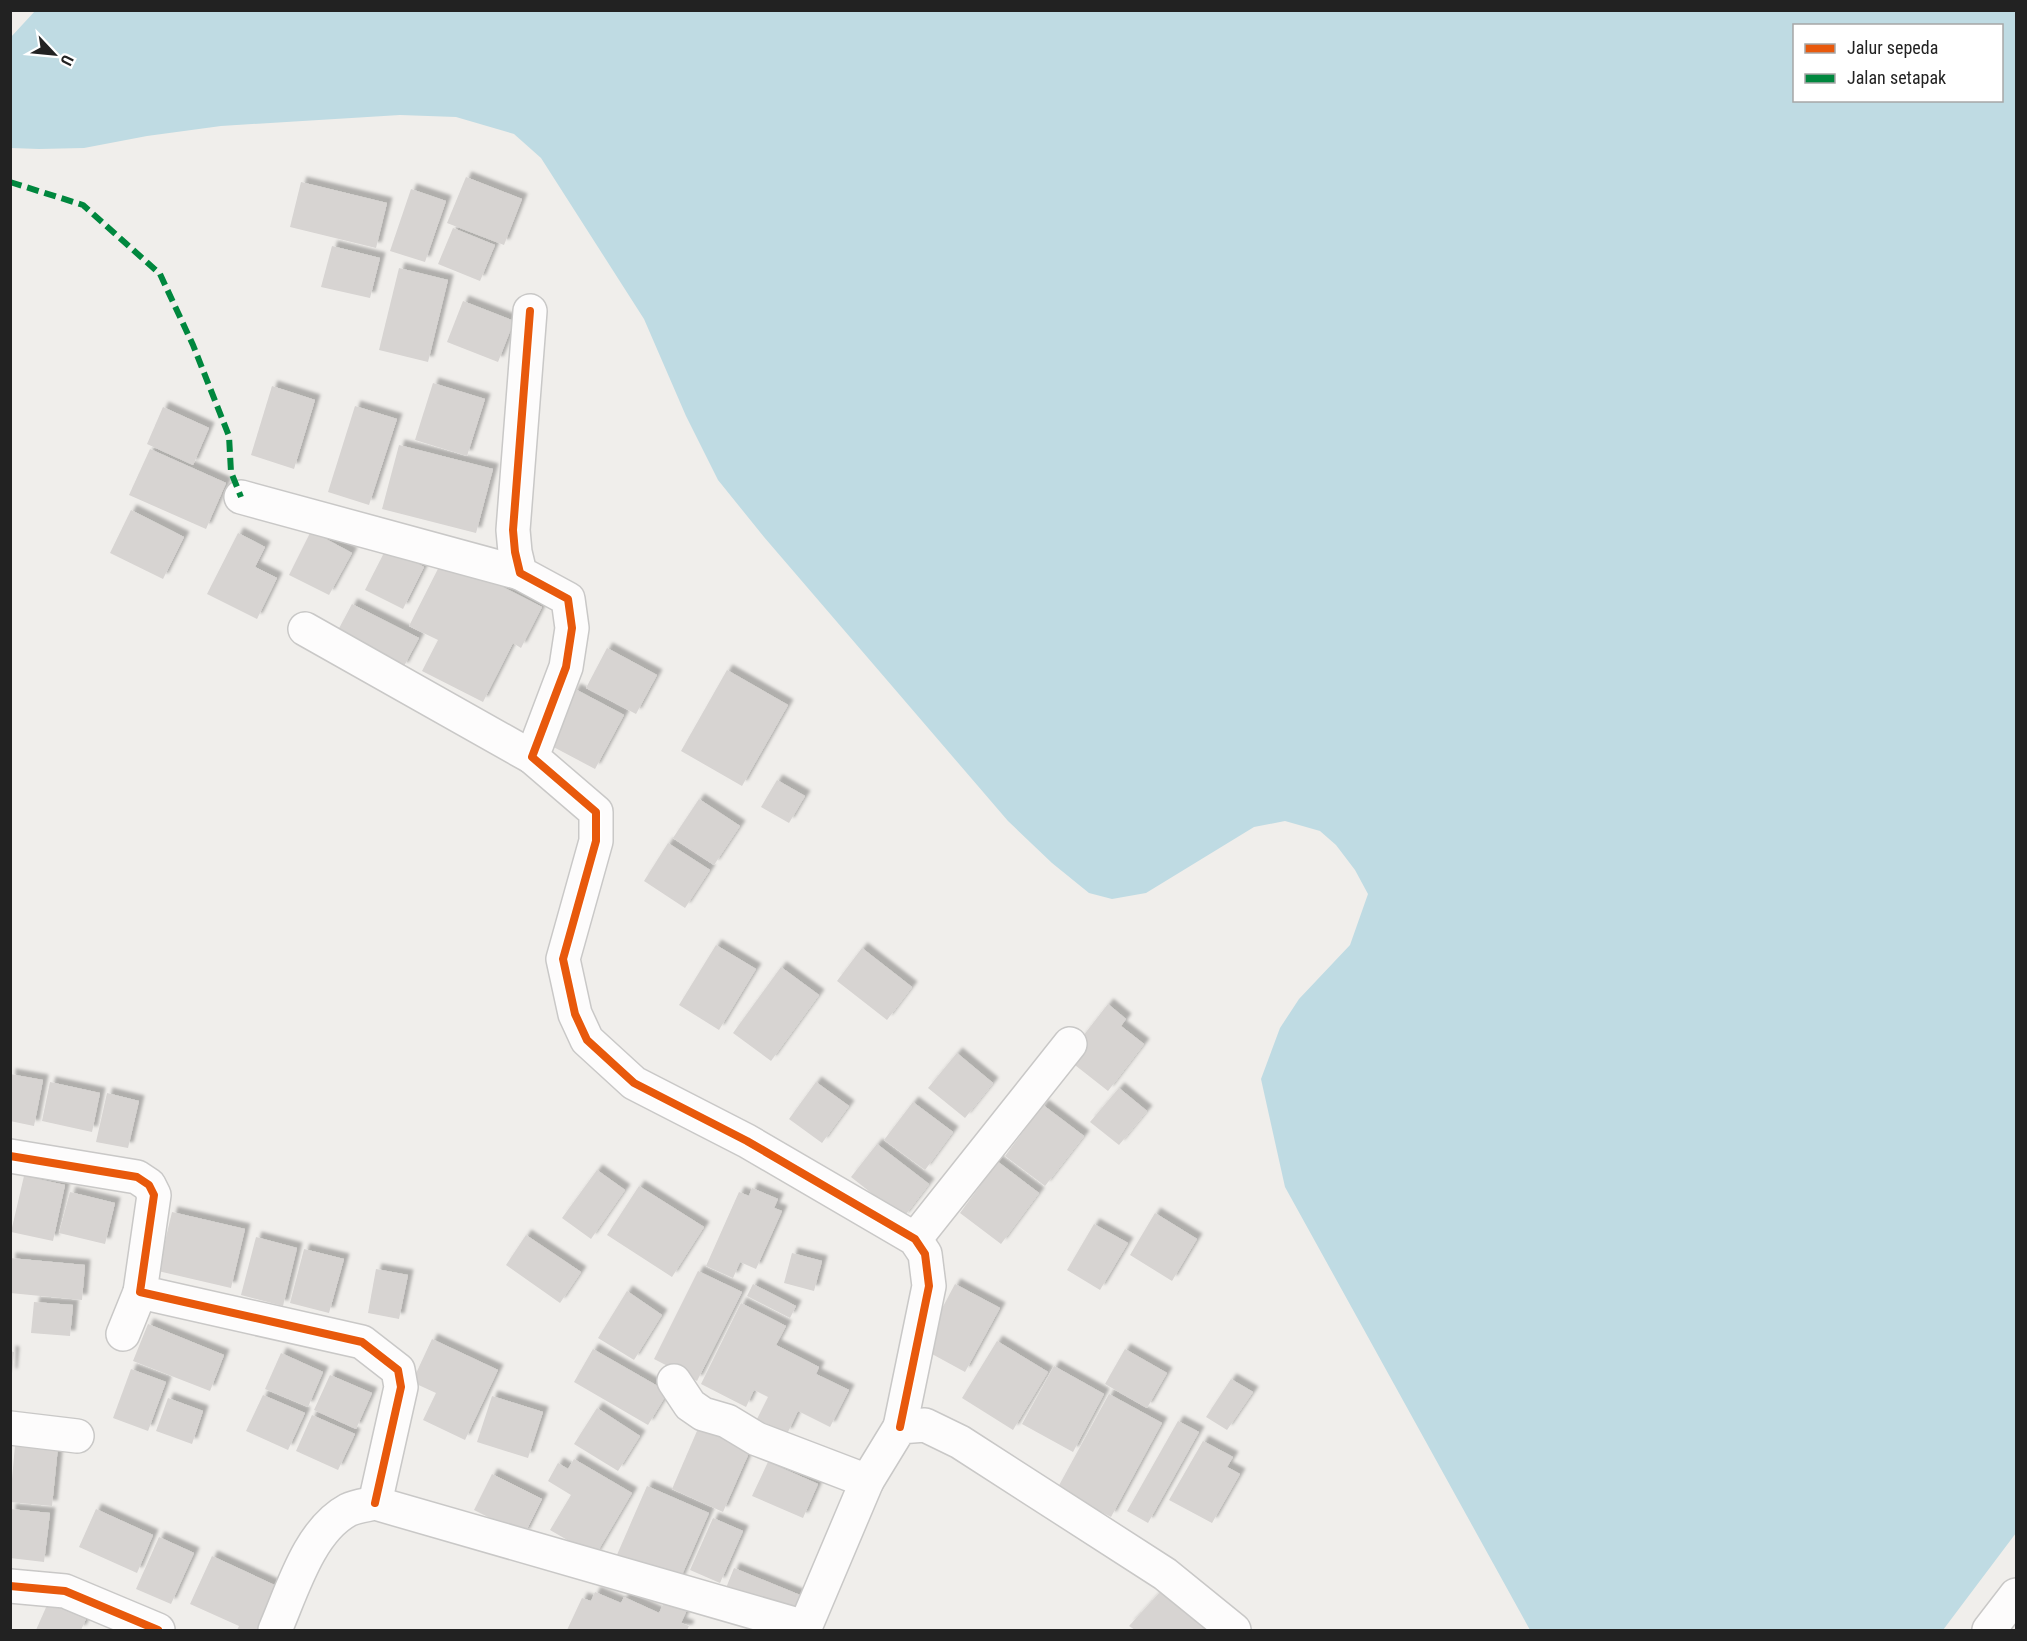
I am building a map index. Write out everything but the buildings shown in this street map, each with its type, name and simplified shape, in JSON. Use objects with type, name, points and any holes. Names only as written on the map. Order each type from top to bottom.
[{"type":"street","points":[[520,573],[513,530],[530,311]]},
{"type":"street","points":[[242,497],[520,573],[568,599],[572,628],[566,667],[532,757]]},
{"type":"street","points":[[275,1630],[308,1552],[330,1523],[350,1509],[375,1503],[805,1629],[867,1481],[900,1427],[929,1286],[925,1254],[915,1239],[747,1141],[634,1083],[587,1041],[574,1014],[563,959],[596,841],[596,812],[532,757],[305,629]]},
{"type":"street","points":[[915,1239],[1070,1044]]},
{"type":"street","points":[[10,1156],[137,1177],[149,1185],[154,1195],[140,1292],[123,1334]]},
{"type":"street","points":[[140,1292],[362,1342],[398,1370],[401,1387],[375,1503]]},
{"type":"street","points":[[674,1381],[690,1405],[703,1414],[727,1421],[757,1439],[867,1481]]},
{"type":"street","points":[[900,1427],[926,1425],[960,1442],[1165,1574],[1234,1630]]},
{"type":"street","points":[[10,1428],[77,1436]]},
{"type":"street","points":[[10,1586],[65,1591],[158,1630]]},
{"type":"street","points":[[1989,1630],[2016,1595]]},
{"type":"water","points":[[35,11],[2016,11],[2016,1533],[1943,1630],[1530,1630],[1285,1187],[1261,1079],[1280,1028],[1299,999],[1350,945],[1368,894],[1355,870],[1336,845],[1320,831],[1285,821],[1254,827],[1146,893],[1112,899],[1089,893],[1052,863],[1008,821],[764,537],[718,480],[686,416],[644,319],[541,158],[514,134],[456,117],[400,115],[221,126],[147,136],[84,148],[11,148],[11,37]]},
{"type":"marked path","points":[[10,182],[83,205],[160,274],[193,345],[229,436],[231,472],[241,497]]},
{"type":"cycle path","points":[[530,311],[513,530],[515,552],[520,573],[568,599],[572,628],[566,667],[532,757],[596,812],[596,841],[563,959],[575,1014],[587,1040],[634,1083],[747,1141],[915,1239],[925,1254],[929,1286],[900,1427]]},
{"type":"cycle path","points":[[10,1156],[137,1177],[149,1185],[154,1195],[140,1292],[362,1342],[398,1370],[401,1387],[375,1503]]},
{"type":"cycle path","points":[[10,1586],[65,1591],[158,1630]]}]
